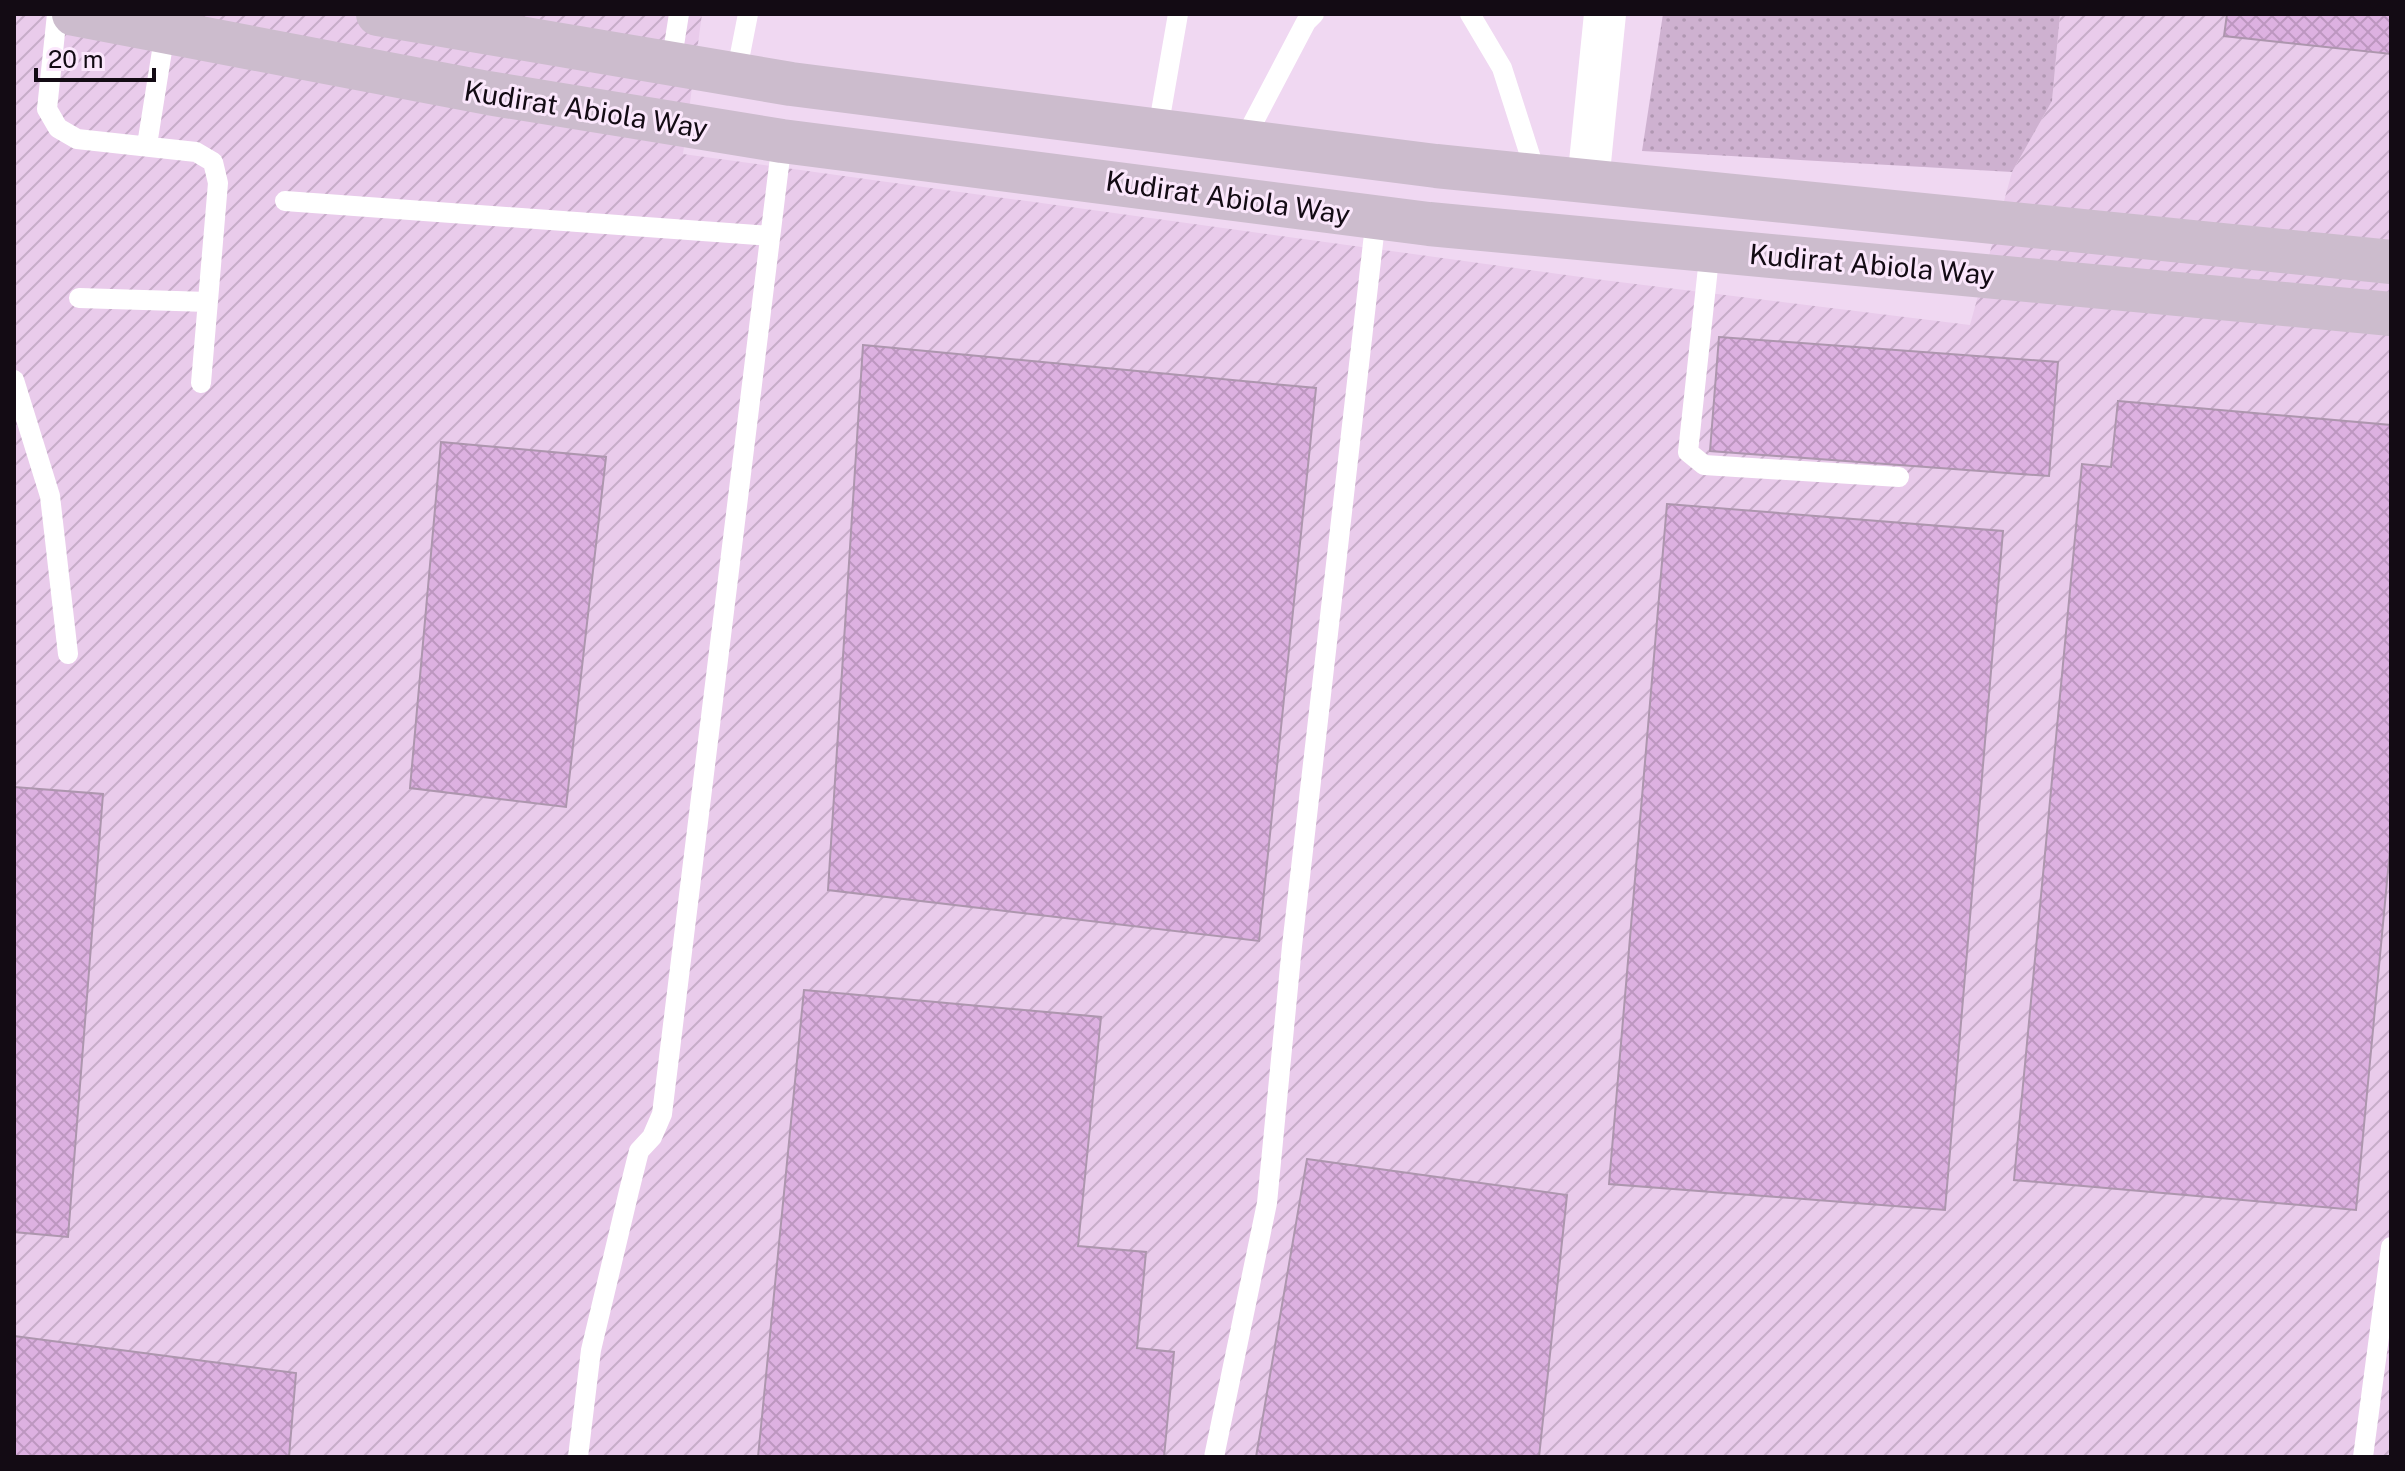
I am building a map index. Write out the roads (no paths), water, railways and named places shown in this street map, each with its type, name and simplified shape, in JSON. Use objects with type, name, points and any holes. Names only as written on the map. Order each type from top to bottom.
[{"type":"main road","name":"Kudirat Abiola Way","points":[[74,14],[488,93],[782,141],[1376,217],[2391,314]]},
{"type":"main road","name":"Kudirat Abiola Way","points":[[378,14],[464,22],[736,75],[1537,177],[2391,262]]},
{"type":"street","points":[[1588,182],[1605,14]]},
{"type":"lane","points":[[57,14],[47,109],[58,128],[77,139],[196,152],[213,162],[218,183],[201,383]]},
{"type":"lane","points":[[671,64],[679,14]]},
{"type":"lane","points":[[736,75],[748,14]]},
{"type":"lane","points":[[1158,129],[1178,14]]},
{"type":"lane","points":[[1244,140],[1306,22],[1314,14]]},
{"type":"lane","points":[[1470,14],[1502,68],[1537,177]]},
{"type":"lane","points":[[147,145],[165,32]]},
{"type":"lane","points":[[578,1457],[591,1350],[631,1180],[639,1151],[652,1137],[662,1114],[782,141]]},
{"type":"lane","points":[[285,201],[770,236]]},
{"type":"lane","points":[[1214,1457],[1267,1203],[1292,946],[1376,217]]},
{"type":"lane","points":[[1710,249],[1688,452],[1704,465],[1899,477]]},
{"type":"lane","points":[[79,298],[208,302]]},
{"type":"lane","points":[[14,380],[50,496],[68,654]]},
{"type":"lane","points":[[2363,1457],[2391,1247]]}]
